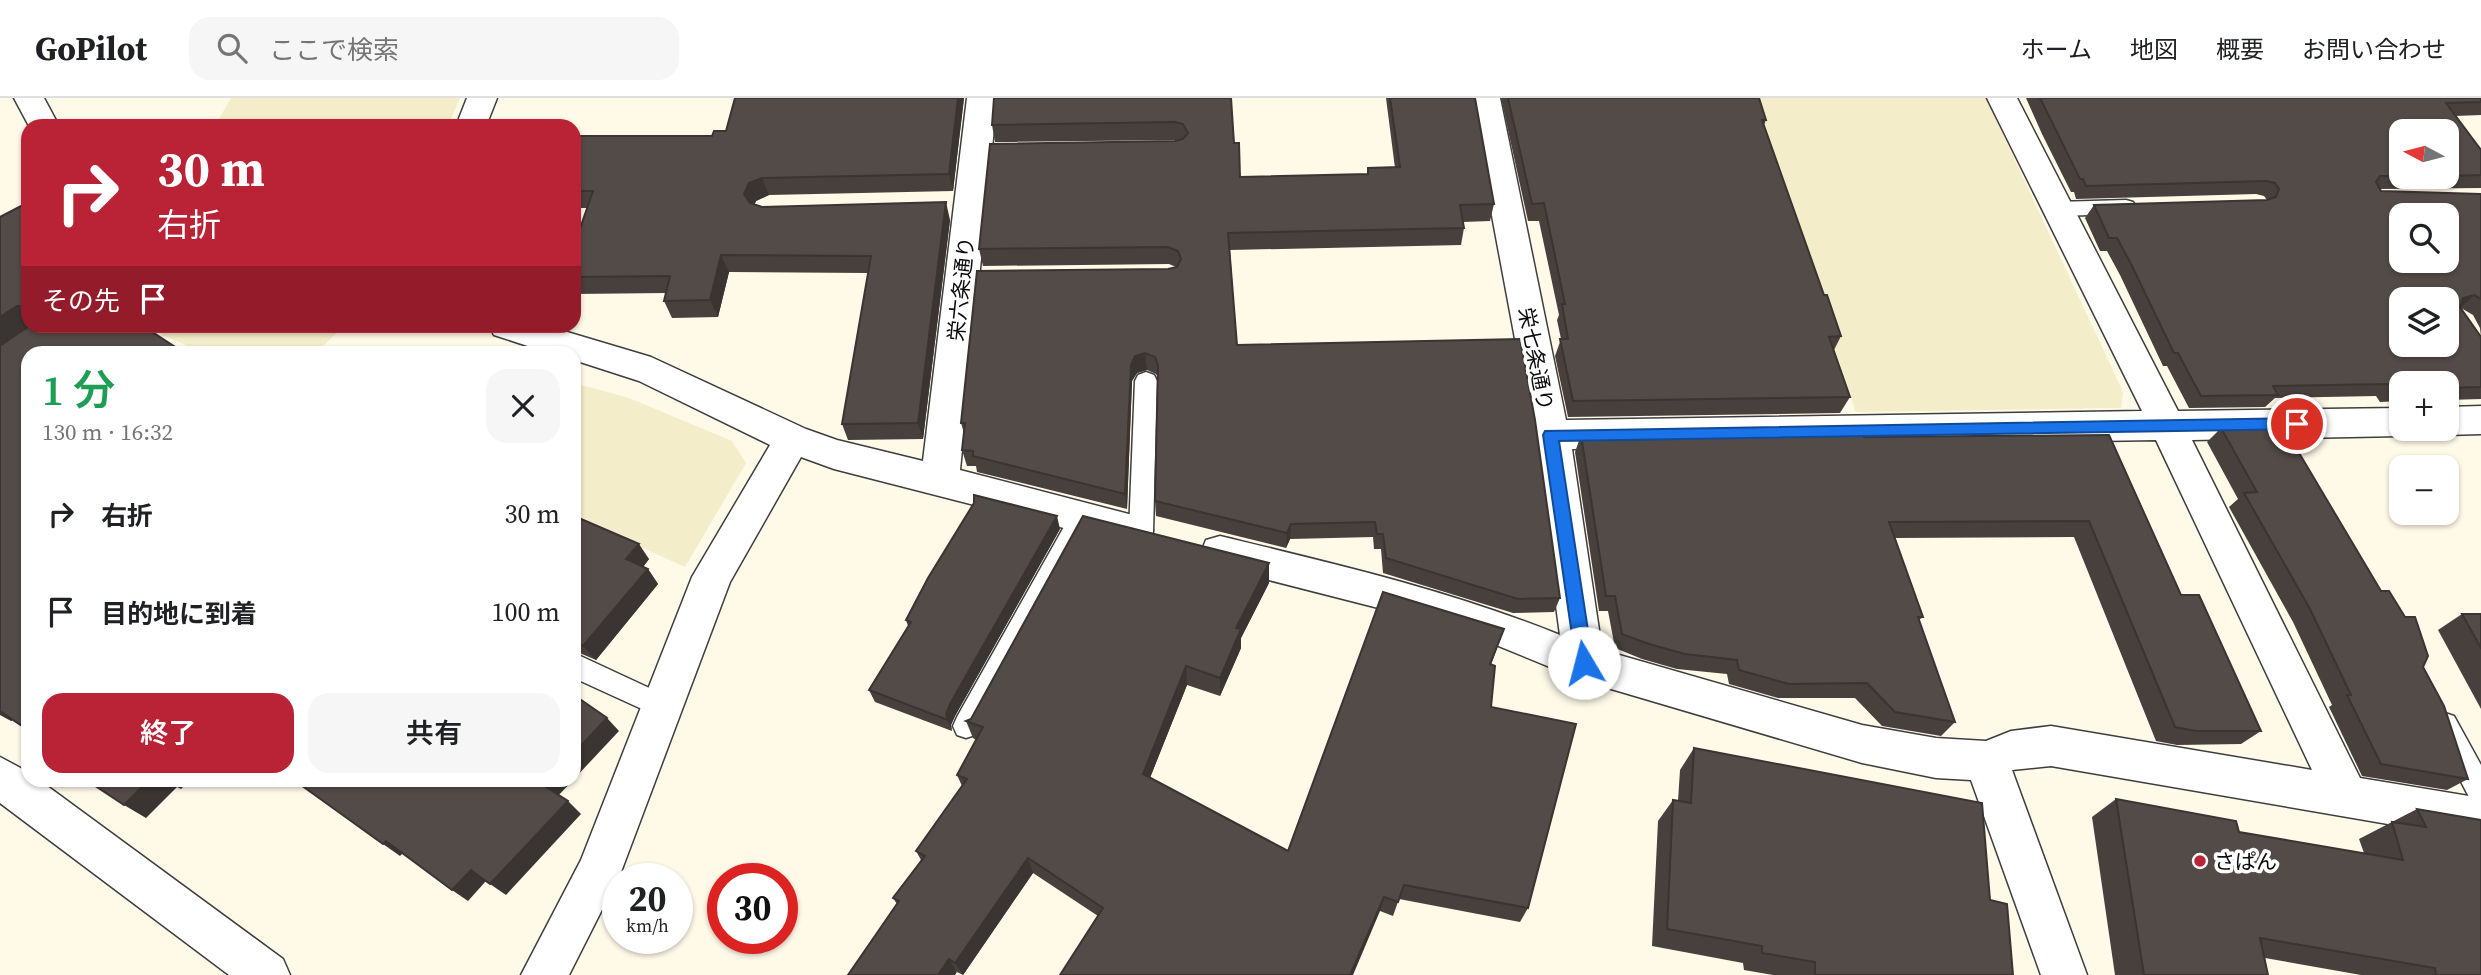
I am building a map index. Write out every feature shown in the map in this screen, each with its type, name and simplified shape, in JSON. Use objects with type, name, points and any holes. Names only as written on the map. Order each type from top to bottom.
[{"type":"street","points":[[474,119],[482,98]]},
{"type":"street","name":"栄六条通り","points":[[940,479],[977,277],[956,205],[988,152],[982,98]]},
{"type":"street","name":"栄七条通り","points":[[1485,98],[1551,435],[1584,663]]},
{"type":"street","points":[[2003,98],[2056,209],[2167,426],[2347,798]]},
{"type":"street","points":[[528,333],[570,346]]},
{"type":"street","points":[[581,349],[650,371],[793,439],[834,454],[1394,595],[1491,625],[1584,663],[1862,744],[1936,758],[1986,761],[2011,751],[2051,746],[2481,819]]},
{"type":"street","points":[[2459,421],[2481,420]]},
{"type":"street","points":[[1551,435],[2389,422]]},
{"type":"street","points":[[544,975],[599,872],[712,578],[793,439]]},
{"type":"street","points":[[1986,761],[2064,975]]},
{"type":"street","points":[[0,777],[267,975]]},
{"type":"lane","points":[[2056,209],[2149,207]]},
{"type":"lane","points":[[1141,532],[1146,381]]},
{"type":"lane","points":[[966,726],[1083,516]]},
{"type":"lane","points":[[581,668],[664,707]]},
{"type":"lane","points":[[2432,701],[2481,792]]},
{"type":"shaded area","points":[[231,98],[460,98],[451,119],[219,119]]},
{"type":"shaded area","points":[[1750,98],[1986,98],[2123,392],[2121,408],[1856,412]]},
{"type":"shaded area","points":[[337,333],[323,346],[188,346],[161,335]]},
{"type":"shaded area","points":[[581,385],[629,398],[732,441],[746,463],[685,567],[581,520]]},
{"type":"building","points":[[735,98],[958,98],[949,174],[762,178],[749,183],[744,194],[750,203],[762,207],[946,202],[918,423],[842,424],[871,256],[721,255],[710,300],[664,301],[670,276],[581,277],[581,226],[593,191],[581,191],[581,136],[712,136],[714,131],[726,131]]},
{"type":"building","points":[[994,98],[1231,98],[1234,143],[1239,143],[1240,177],[1368,174],[1368,168],[1400,167],[1390,98],[1475,98],[1494,204],[1460,205],[1464,228],[1228,233],[1237,345],[1520,339],[1535,420],[1560,598],[1518,599],[1386,558],[1383,534],[1377,534],[1375,522],[1291,524],[1287,533],[1155,501],[1158,365],[1155,357],[1145,353],[1135,356],[1131,365],[1125,494],[973,456],[973,451],[962,450],[965,423],[961,423],[977,271],[1168,269],[1177,267],[1181,259],[1178,251],[1168,247],[979,249],[990,144],[1175,141],[1183,139],[1188,133],[1183,124],[1175,122],[992,125]]},
{"type":"building","points":[[1508,98],[1759,98],[1766,120],[1762,120],[1841,336],[1829,337],[1850,397],[1573,401],[1560,339],[1568,339],[1562,304],[1565,304],[1544,203],[1532,204]]},
{"type":"building","points":[[2040,98],[2481,98],[2481,102],[2446,103],[2458,119],[2389,119],[2389,176],[2380,176],[2376,182],[2381,191],[2481,194],[2481,299],[2474,295],[2463,298],[2460,307],[2481,337],[2481,387],[2459,388],[2459,371],[2389,371],[2389,384],[2273,386],[2278,395],[2201,396],[2178,353],[2174,353],[2117,238],[2109,238],[2094,205],[2267,200],[2276,197],[2279,189],[2275,183],[2267,181],[2086,186],[2083,179],[2080,179]]},
{"type":"building","points":[[2459,120],[2481,150],[2481,175],[2459,176]]},
{"type":"building","points":[[21,206],[21,306],[17,306],[0,317],[0,217]]},
{"type":"building","points":[[21,332],[154,333],[174,346],[21,346],[21,725],[0,711],[0,346]]},
{"type":"building","points":[[2283,426],[2381,591],[2389,591],[2405,617],[2415,617],[2428,656],[2423,667],[2444,706],[2468,779],[2381,764],[2347,695],[2351,695],[2310,609],[2244,493],[2257,492],[2221,428]]},
{"type":"building","points":[[1862,430],[1864,437],[2109,435],[2181,595],[2199,595],[2261,731],[2196,731],[2175,727],[2089,521],[1889,522],[1923,617],[1918,617],[1955,722],[1895,712],[1867,683],[1789,684],[1739,670],[1737,660],[1685,654],[1622,634],[1615,596],[1606,596],[1581,435]]},
{"type":"building","points":[[974,495],[1057,516],[950,704],[946,714],[948,720],[869,690],[911,622],[906,620],[974,503]]},
{"type":"building","points":[[1083,516],[1269,563],[1236,628],[1241,629],[1220,678],[1186,666],[1143,774],[1288,851],[1383,592],[1504,629],[1490,664],[1495,666],[1491,707],[1576,724],[1528,908],[1404,885],[1398,902],[1384,897],[1350,975],[1060,975],[1103,908],[1028,858],[955,963],[949,959],[938,975],[848,975],[899,901],[893,898],[925,856],[916,851],[967,779],[957,775],[983,727],[966,721],[971,719]]},
{"type":"building","points":[[581,519],[639,544],[626,559],[648,569],[583,646]]},
{"type":"building","points":[[2462,614],[2481,614],[2481,648]]},
{"type":"building","points":[[581,700],[607,718],[581,746]]},
{"type":"building","points":[[1694,748],[1982,803],[1990,900],[2007,904],[2013,975],[1815,975],[1815,962],[1762,953],[1762,946],[1667,929],[1673,800],[1691,803]]},
{"type":"building","points":[[97,787],[142,787],[124,805]]},
{"type":"building","points":[[304,787],[546,787],[568,801],[490,884],[471,870],[452,890],[386,841],[383,844]]},
{"type":"building","points":[[2116,799],[2236,821],[2239,832],[2403,860],[2392,822],[2426,827],[2417,809],[2481,820],[2481,975],[2436,975],[2435,968],[2260,938],[2268,975],[2144,975]]},
{"type":"place","name":"さぱん","points":[[2200,861]]},
{"type":"route","points":[[1584,663],[1551,435],[2297,424]]}]
